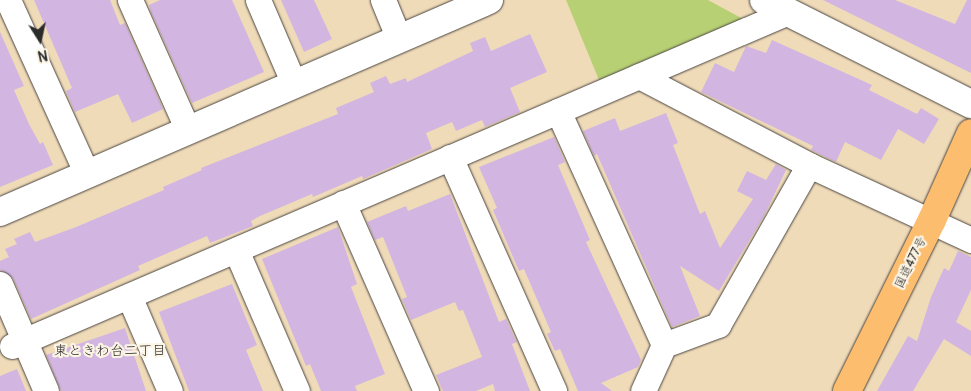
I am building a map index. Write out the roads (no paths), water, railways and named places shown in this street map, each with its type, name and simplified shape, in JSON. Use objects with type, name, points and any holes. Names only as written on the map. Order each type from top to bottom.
[{"type":"highway","name":"国道477号","points":[[847,391],[932,220],[971,133]]},
{"type":"street","points":[[8,0],[86,174]]},
{"type":"street","points":[[130,0],[188,130]]},
{"type":"street","points":[[258,0],[294,84]]},
{"type":"street","points":[[383,0],[399,39]]},
{"type":"street","points":[[0,212],[489,0]]},
{"type":"street","points":[[18,344],[639,76],[776,6],[971,104]]},
{"type":"street","points":[[639,76],[809,165],[932,220],[971,240]]},
{"type":"street","points":[[558,111],[664,345]]},
{"type":"street","points":[[450,157],[554,391]]},
{"type":"street","points":[[643,391],[664,345],[718,325],[809,165]]},
{"type":"street","points":[[343,203],[426,391]]},
{"type":"street","points":[[236,250],[297,391]]},
{"type":"street","points":[[0,284],[18,344],[46,391]]},
{"type":"street","points":[[129,296],[170,391]]},
{"type":"district","name":"東ときわ台二丁目","points":[[110,351]]}]
